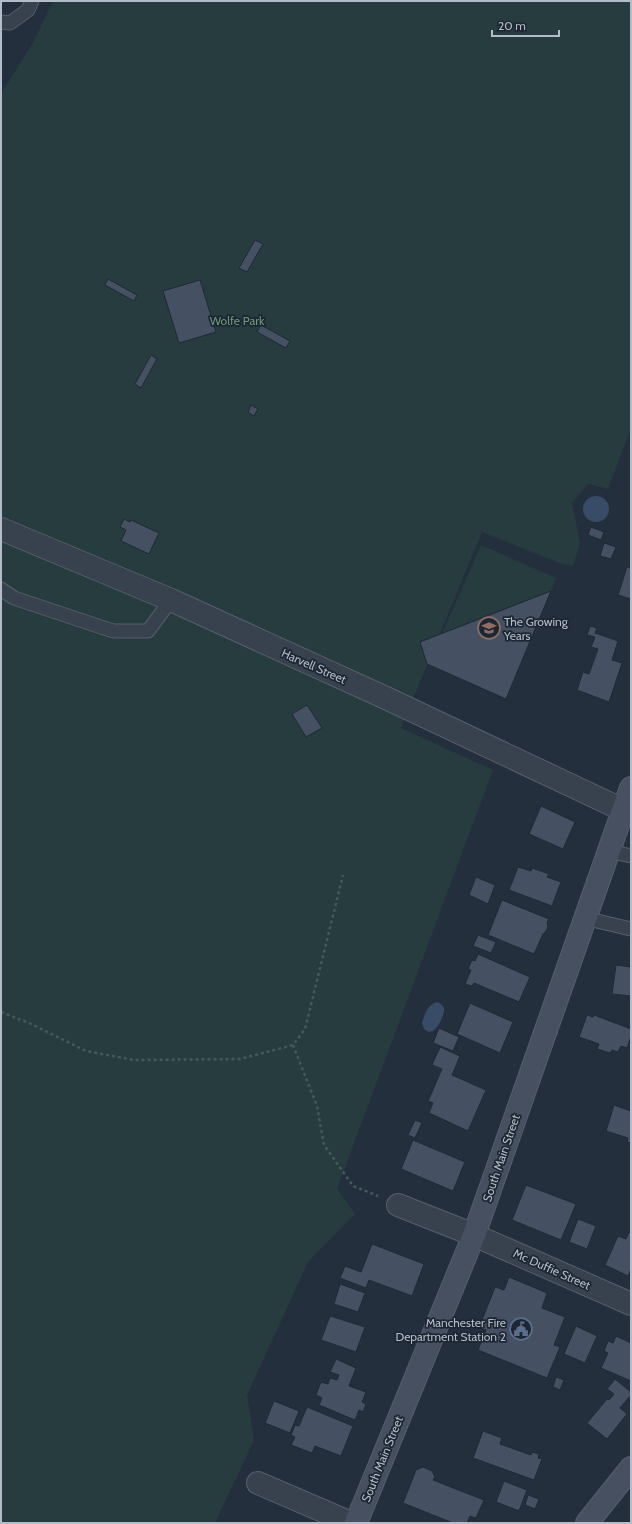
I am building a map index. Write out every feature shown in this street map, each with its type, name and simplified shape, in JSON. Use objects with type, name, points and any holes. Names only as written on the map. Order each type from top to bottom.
[{"type":"main road","name":"South Main Street","points":[[356,1523],[474,1234],[631,788]]},
{"type":"main road","points":[[586,1523],[631,1468]]},
{"type":"street","name":"Harvell Street","points":[[1,529],[171,600],[386,698],[623,810]]},
{"type":"street","name":"Mc Duffie Street","points":[[398,1205],[474,1234],[631,1304]]},
{"type":"street","points":[[258,1483],[351,1523]]},
{"type":"lane","points":[[1,22],[10,23],[28,10],[32,1]]},
{"type":"lane","points":[[1,588],[14,598],[113,631],[148,631],[171,600]]},
{"type":"lane","points":[[608,851],[631,856]]},
{"type":"lane","points":[[584,918],[631,929]]},
{"type":"path","points":[[1,1012],[30,1023],[86,1051],[134,1060],[240,1058],[293,1045],[305,1028],[343,874]]},
{"type":"path","points":[[293,1045],[316,1106],[324,1145],[353,1186],[398,1205]]},
{"type":"green space","name":"Wolfe Park","points":[[53,1],[631,1],[631,428],[608,489],[588,484],[572,503],[580,543],[573,566],[562,564],[482,532],[401,728],[493,770],[337,1189],[355,1214],[308,1262],[247,1395],[254,1440],[215,1523],[1,1523],[1,94],[34,41]]},
{"type":"green space","points":[[481,545],[556,578],[551,591],[442,634]]},
{"type":"water","points":[[596,496],[605,500],[609,509],[605,518],[596,522],[587,518],[583,509],[587,500]]},
{"type":"water","points":[[437,1002],[444,1007],[444,1013],[437,1027],[433,1031],[429,1032],[424,1029],[422,1023],[425,1013],[431,1005]]},
{"type":"building","points":[[255,240],[263,244],[247,272],[239,268]]},
{"type":"building","points":[[108,279],[137,295],[134,301],[105,285]]},
{"type":"building","points":[[200,280],[216,332],[179,343],[163,291]]},
{"type":"building","points":[[261,325],[290,341],[286,348],[257,332]]},
{"type":"building","points":[[151,355],[157,359],[141,388],[135,384]]},
{"type":"building","points":[[251,405],[258,409],[254,416],[248,412]]},
{"type":"building","points":[[124,519],[130,522],[131,520],[159,533],[149,554],[121,541],[126,530],[120,527]]},
{"type":"building","points":[[591,527],[604,532],[601,540],[588,535]]},
{"type":"building","points":[[604,543],[616,547],[611,559],[600,556]]},
{"type":"building","points":[[627,567],[631,568],[631,599],[618,595]]},
{"type":"building","points":[[551,591],[506,699],[427,664],[420,642]]},
{"type":"building","points":[[590,626],[597,628],[595,633],[618,641],[612,660],[622,663],[609,702],[577,690],[583,672],[589,674],[598,649],[591,647],[595,637],[587,635]]},
{"type":"building","points":[[307,705],[322,728],[306,737],[292,714]]},
{"type":"building","points":[[541,806],[575,822],[563,849],[529,834]]},
{"type":"building","points":[[518,867],[531,871],[532,868],[549,874],[547,877],[561,882],[552,906],[509,890]]},
{"type":"building","points":[[476,877],[495,885],[488,904],[469,895]]},
{"type":"building","points":[[502,900],[549,919],[547,922],[548,927],[543,934],[534,954],[488,935]]},
{"type":"building","points":[[478,935],[496,942],[491,953],[473,946]]},
{"type":"building","points":[[478,954],[530,977],[519,1002],[474,983],[472,986],[465,984],[471,970],[468,969],[472,960],[475,961]]},
{"type":"building","points":[[616,965],[631,967],[631,996],[612,994]]},
{"type":"building","points":[[470,1003],[513,1022],[500,1053],[457,1034]]},
{"type":"building","points":[[587,1015],[593,1017],[594,1015],[631,1029],[631,1036],[627,1048],[621,1046],[618,1052],[612,1050],[610,1053],[597,1049],[599,1044],[579,1037]]},
{"type":"building","points":[[439,1028],[459,1037],[453,1051],[433,1043]]},
{"type":"building","points":[[440,1047],[460,1056],[452,1075],[486,1090],[468,1131],[429,1113],[433,1103],[428,1101],[442,1069],[432,1065]]},
{"type":"building","points":[[614,1105],[631,1111],[631,1143],[627,1142],[628,1138],[606,1131]]},
{"type":"building","points":[[415,1120],[422,1123],[415,1138],[408,1135]]},
{"type":"building","points":[[413,1140],[465,1162],[453,1191],[401,1169]]},
{"type":"building","points":[[526,1185],[576,1204],[561,1240],[512,1220]]},
{"type":"building","points":[[578,1219],[596,1226],[587,1249],[569,1242]]},
{"type":"building","points":[[629,1232],[631,1233],[631,1269],[628,1276],[605,1265],[618,1236],[626,1239]]},
{"type":"building","points":[[372,1244],[424,1264],[412,1296],[369,1280],[366,1288],[340,1278],[345,1266],[361,1272]]},
{"type":"building","name":"Manchester Fire Department Station 2","points":[[509,1277],[547,1293],[542,1308],[565,1317],[554,1345],[560,1347],[547,1378],[478,1350],[486,1330],[479,1328],[495,1287],[504,1290]]},
{"type":"building","points":[[340,1284],[365,1293],[358,1312],[334,1304]]},
{"type":"building","points":[[330,1316],[365,1327],[356,1352],[321,1340]]},
{"type":"building","points":[[576,1326],[597,1336],[585,1363],[564,1354]]},
{"type":"building","points":[[616,1336],[631,1343],[631,1381],[601,1368],[608,1353],[604,1351],[608,1341],[613,1343]]},
{"type":"building","points":[[336,1359],[356,1368],[349,1386],[366,1392],[362,1402],[366,1404],[363,1412],[359,1410],[355,1420],[319,1405],[322,1398],[316,1395],[321,1382],[328,1384],[330,1378],[337,1380],[339,1375],[330,1372]]},
{"type":"building","points":[[556,1377],[564,1380],[560,1390],[553,1387]]},
{"type":"building","points":[[615,1379],[631,1392],[631,1395],[620,1408],[627,1414],[607,1439],[587,1423],[607,1399],[609,1400],[614,1394],[607,1389]]},
{"type":"building","points":[[274,1401],[299,1411],[290,1433],[265,1423]]},
{"type":"building","points":[[307,1407],[353,1426],[341,1456],[315,1446],[312,1453],[291,1445],[295,1437],[291,1435],[295,1425],[299,1426]]},
{"type":"building","points":[[483,1431],[502,1438],[500,1444],[531,1455],[532,1452],[539,1454],[538,1458],[542,1459],[534,1480],[473,1458]]},
{"type":"building","points":[[423,1467],[432,1471],[435,1477],[433,1480],[484,1500],[476,1518],[470,1516],[467,1523],[453,1523],[403,1503],[416,1470]]},
{"type":"building","points":[[504,1481],[527,1490],[519,1511],[496,1502]]},
{"type":"building","points":[[528,1495],[539,1499],[535,1509],[525,1505]]},
{"type":"place","name":"The Growing Years","points":[[489,628]]},
{"type":"place","name":"Manchester Fire Department Station 2","points":[[521,1329]]}]
